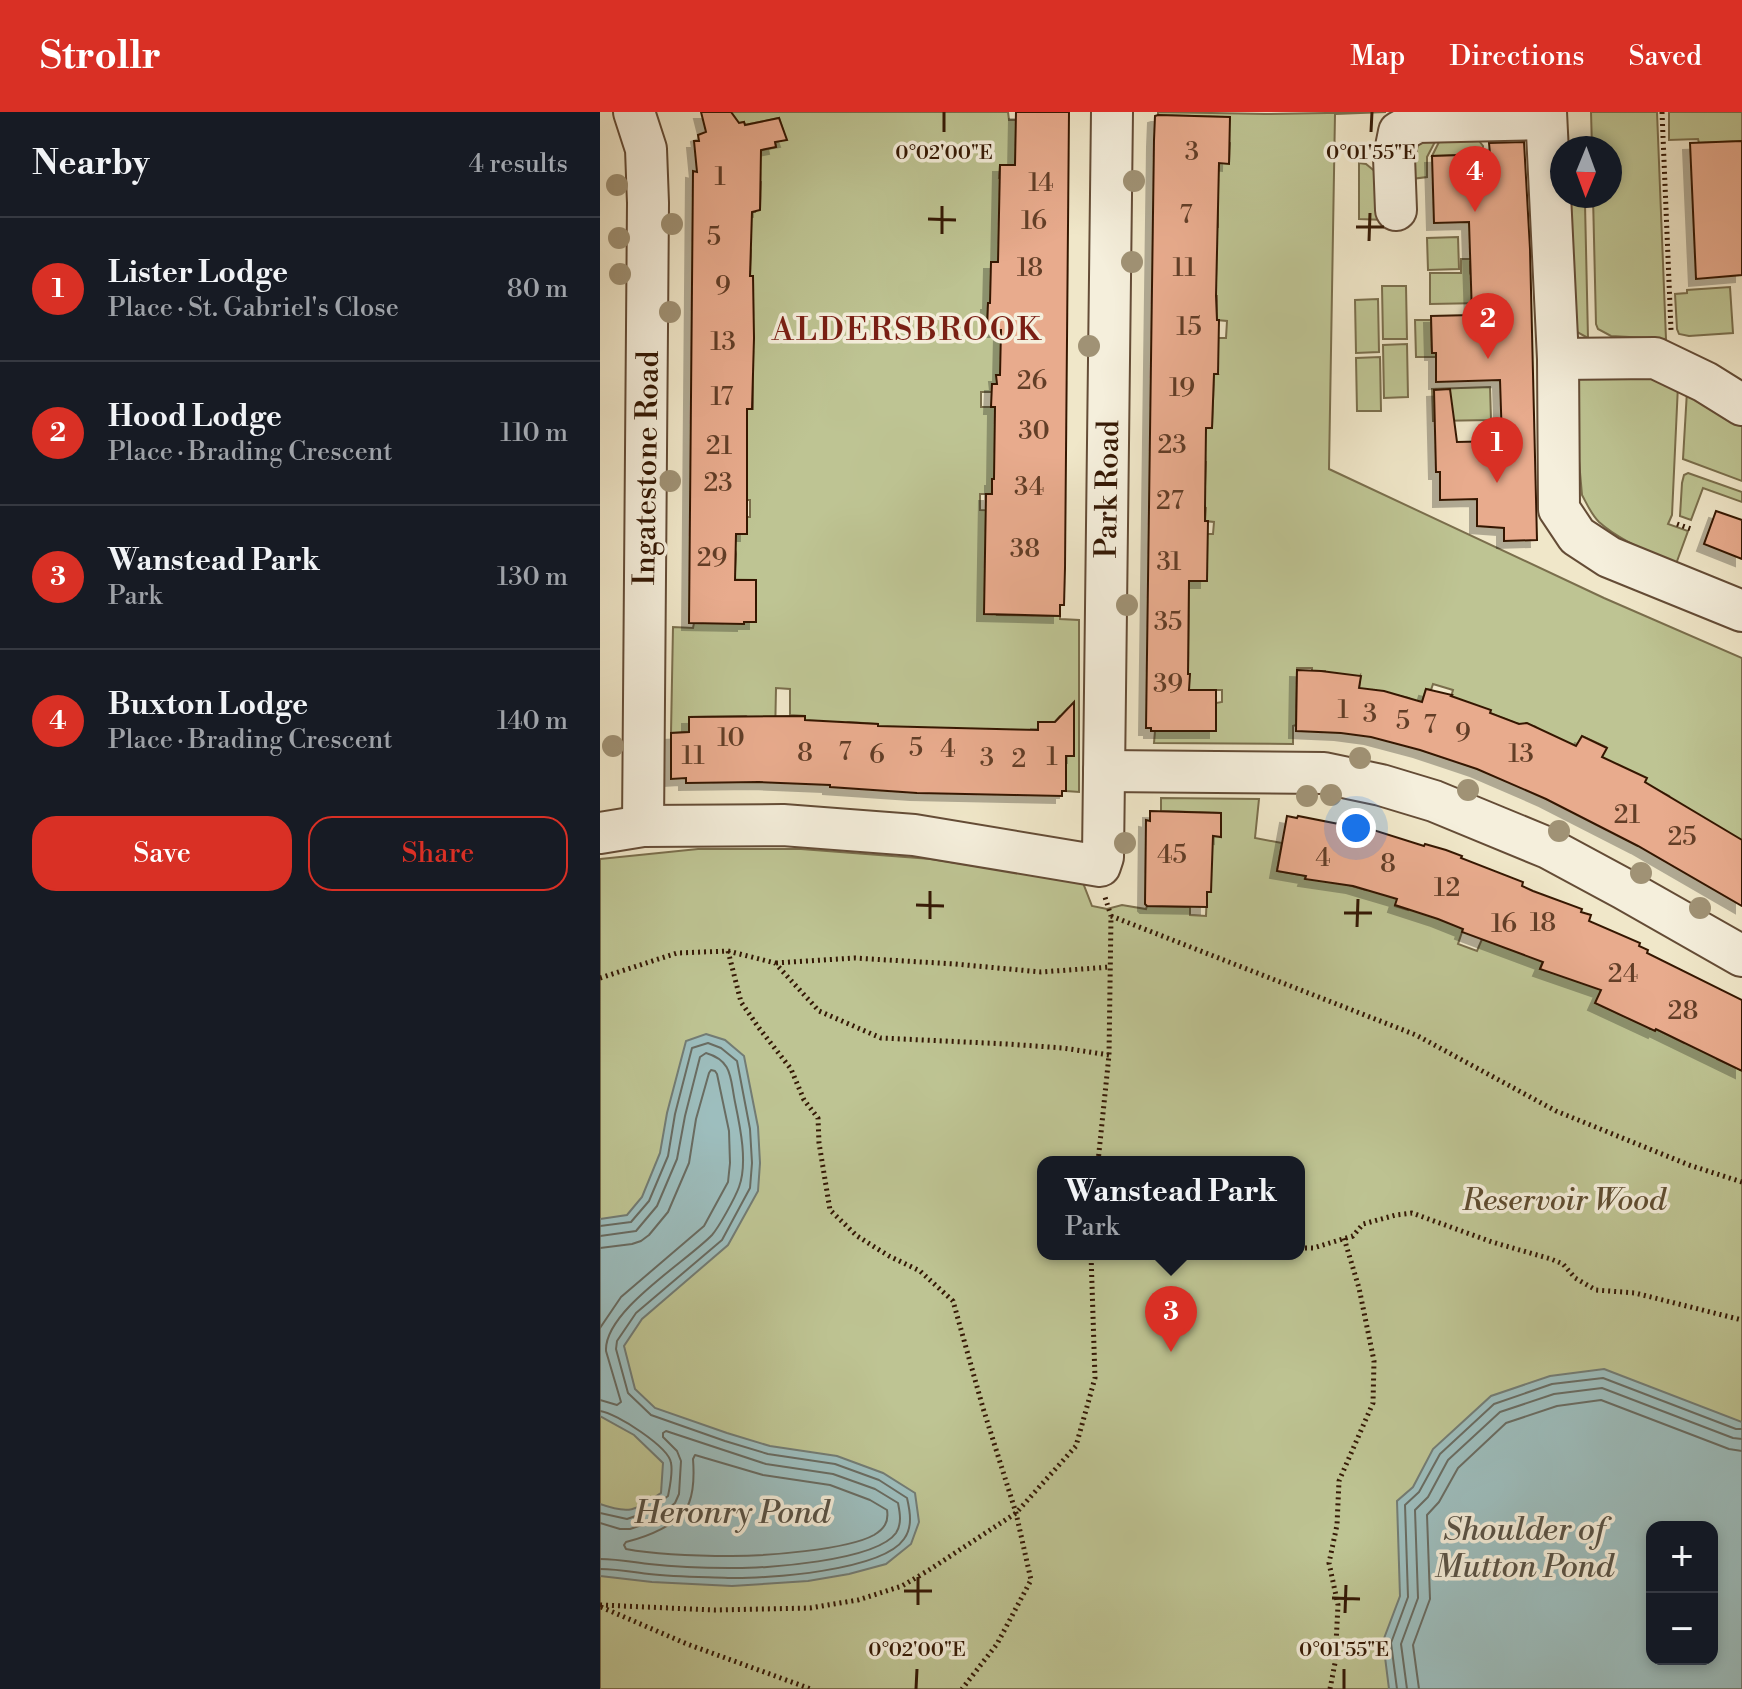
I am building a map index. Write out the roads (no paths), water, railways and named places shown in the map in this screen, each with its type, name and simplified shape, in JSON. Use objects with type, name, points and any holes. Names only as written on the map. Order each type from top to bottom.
[{"type":"street","name":"Ingatestone Road","points":[[634,112],[646,149],[648,203],[643,826]]},
{"type":"street","name":"Park Road","points":[[643,826],[783,825],[914,835],[1100,866],[1103,857],[1112,112]]},
{"type":"street","points":[[1396,210],[1394,157],[1399,132],[1417,122],[1546,115],[1558,359],[1559,509],[1577,536],[1609,557],[1742,611]]},
{"type":"street","points":[[1558,359],[1655,358],[1705,382],[1742,405]]},
{"type":"street","points":[[1104,771],[1324,773],[1381,785],[1434,801],[1548,848],[1742,956]]},
{"type":"street","points":[[600,833],[643,826]]},
{"type":"water","name":"Heronry Pond","points":[[706,1034],[725,1040],[744,1056],[758,1127],[758,1191],[728,1245],[642,1319],[624,1346],[635,1389],[655,1408],[770,1446],[837,1456],[883,1473],[915,1493],[919,1522],[911,1544],[886,1564],[808,1581],[732,1586],[600,1576],[600,1504],[626,1510],[652,1499],[661,1493],[663,1463],[634,1435],[600,1416],[600,1219],[627,1215],[642,1197],[660,1153],[686,1041]]},
{"type":"water","name":"Shoulder of Mutton Pond","points":[[1604,1369],[1742,1422],[1742,1689],[1389,1689],[1383,1641],[1400,1596],[1397,1501],[1413,1487],[1433,1449],[1491,1396],[1550,1376]]},
{"type":"place","name":"Buxton Lodge","points":[[1475,212]]},
{"type":"place","name":"Hood Lodge","points":[[1488,359]]},
{"type":"place","name":"Lister Lodge","points":[[1497,483]]},
{"type":"place","name":"Wanstead Park","points":[[1171,1352]]},
{"type":"district","name":"ALDERSBROOK","points":[[907,329]]},
{"type":"park label","name":"Reservoir Wood","points":[[1564,1200]]}]
